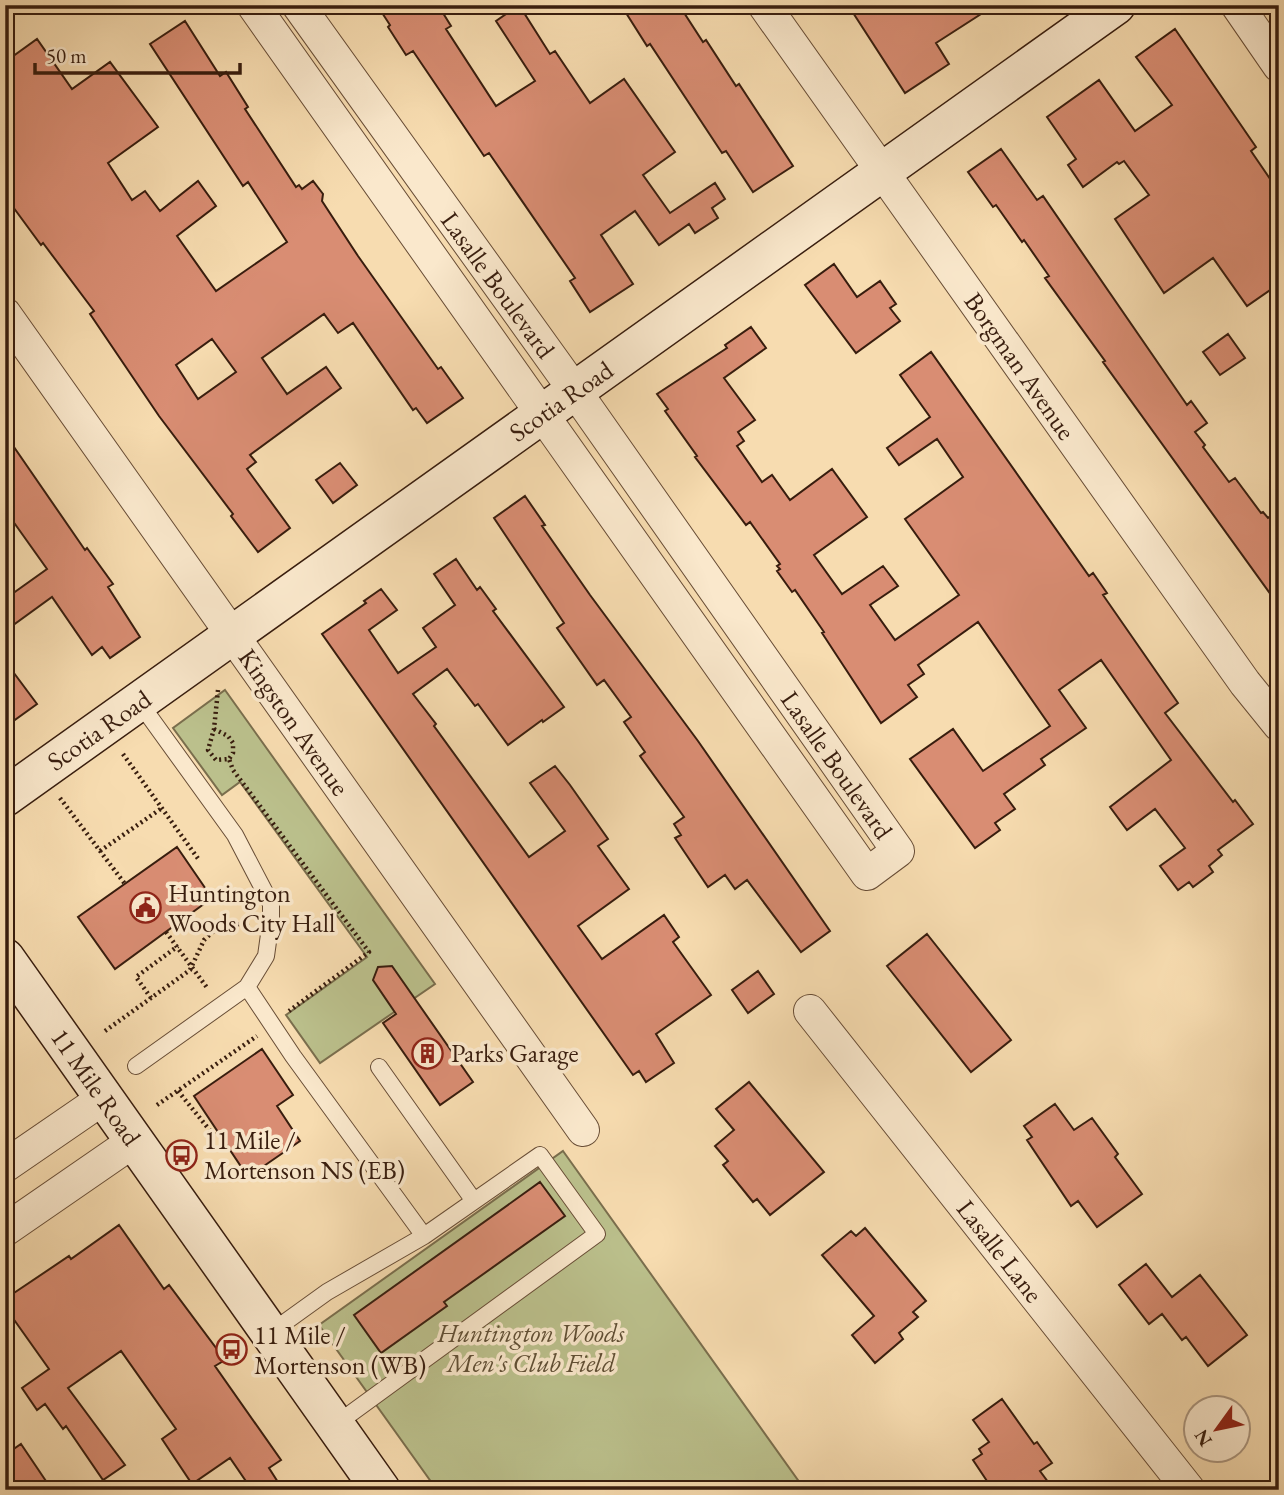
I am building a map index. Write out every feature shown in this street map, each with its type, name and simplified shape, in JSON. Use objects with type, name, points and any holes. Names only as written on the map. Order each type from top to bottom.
[{"type":"street","name":"Lasalle Boulevard","points":[[253,5],[867,874],[898,852],[575,391],[298,5]]},
{"type":"street","name":"Borgman Avenue","points":[[764,5],[1245,683],[1279,725]]},
{"type":"street","name":"Scotia Road","points":[[5,797],[1116,5]]},
{"type":"street","points":[[1237,5],[1279,66]]},
{"type":"street","points":[[317,96],[347,75]]},
{"type":"street","name":"Kingston Avenue","points":[[5,314],[583,1130]]},
{"type":"street","name":"11 Mile Road","points":[[5,958],[381,1490]]},
{"type":"street","name":"Lasalle Lane","points":[[810,1012],[1189,1490]]},
{"type":"street","points":[[5,1166],[104,1098]]},
{"type":"street","points":[[5,1230],[135,1141]]},
{"type":"lane","points":[[136,1066],[247,987],[266,956],[271,920],[271,904],[235,835],[138,702]]},
{"type":"lane","points":[[247,987],[293,1056],[424,1236]]},
{"type":"lane","points":[[379,1067],[474,1201]]},
{"type":"lane","points":[[270,1333],[327,1292],[424,1236],[540,1155],[597,1234],[335,1425]]},
{"type":"path","points":[[218,690],[214,729],[208,750],[216,760],[229,759]]},
{"type":"path","points":[[214,729],[228,736],[233,743],[233,752],[229,759],[233,770],[369,952],[282,1016]]},
{"type":"path","points":[[123,754],[198,859]]},
{"type":"path","points":[[60,798],[125,884]]},
{"type":"path","points":[[100,851],[162,808]]},
{"type":"path","points":[[105,1031],[190,970],[204,940],[218,927],[271,920]]},
{"type":"path","points":[[166,932],[221,1007]]},
{"type":"path","points":[[151,998],[136,977],[178,946]]},
{"type":"path","points":[[157,1105],[259,1034]]},
{"type":"path","points":[[178,1091],[212,1133],[216,1130]]},
{"type":"green space","points":[[225,690],[435,984],[320,1063],[286,1015],[367,957],[240,782],[222,795],[173,728]]},
{"type":"green space","name":"Huntington Woods Men's Club Field","points":[[563,1151],[805,1490],[437,1490],[319,1325]]},
{"type":"building","points":[[377,5],[438,5],[451,26],[446,29],[496,106],[535,81],[496,21],[519,5],[550,54],[555,51],[590,103],[624,79],[675,152],[643,175],[670,213],[715,183],[725,199],[712,208],[718,218],[695,233],[689,224],[659,245],[635,211],[601,235],[633,284],[590,312],[570,281],[575,278],[489,153],[484,156],[413,51],[406,55]]},
{"type":"building","points":[[621,5],[679,5],[736,86],[739,84],[793,166],[753,192],[726,151],[722,153]]},
{"type":"building","points":[[848,5],[995,5],[936,43],[949,64],[905,93]]},
{"type":"building","points":[[185,21],[220,76],[226,72],[248,107],[245,109],[296,187],[299,185],[302,189],[313,181],[323,194],[322,201],[358,256],[438,369],[441,367],[463,398],[427,423],[416,408],[413,410],[353,323],[338,333],[324,314],[262,358],[287,394],[326,367],[341,388],[250,455],[256,462],[247,469],[290,528],[258,552],[231,516],[233,514],[159,416],[90,314],[94,311],[5,196],[5,62],[37,39],[72,89],[110,62],[158,127],[108,163],[132,200],[145,191],[160,211],[198,181],[216,206],[177,236],[216,291],[287,242],[248,182],[243,186],[150,44]],"holes":[[[212,339],[236,372],[198,399],[176,365]]]},
{"type":"building","points":[[1175,29],[1256,147],[1251,151],[1279,192],[1279,284],[1247,306],[1213,258],[1164,293],[1115,219],[1149,195],[1124,161],[1119,164],[1117,162],[1083,187],[1068,165],[1076,159],[1047,117],[1099,80],[1135,131],[1172,105],[1136,57]]},
{"type":"building","points":[[1001,149],[1037,200],[1043,196],[1187,405],[1191,401],[1207,423],[1195,432],[1229,482],[1235,478],[1261,513],[1268,518],[1279,510],[1279,606],[1103,362],[1105,361],[1045,278],[1049,276],[1024,240],[1022,242],[996,205],[993,207],[968,172]]},
{"type":"building","points":[[834,264],[857,297],[880,281],[896,304],[890,308],[900,321],[856,353],[805,285]]},
{"type":"building","points":[[751,327],[766,348],[724,378],[755,420],[738,432],[744,441],[737,446],[762,482],[772,475],[790,500],[832,469],[867,517],[814,555],[842,594],[883,566],[898,586],[870,605],[895,640],[959,595],[905,519],[963,477],[937,439],[899,465],[887,448],[930,417],[900,375],[931,352],[1089,576],[1093,573],[1107,593],[1103,595],[1178,703],[1165,713],[1253,824],[1218,850],[1222,855],[1209,866],[1213,872],[1193,887],[1189,882],[1178,890],[1160,866],[1185,848],[1155,809],[1127,830],[1110,807],[1171,760],[1101,660],[1059,690],[1086,728],[1041,759],[1045,765],[1004,794],[1015,809],[995,823],[1000,830],[975,848],[910,759],[953,729],[983,771],[1050,726],[978,622],[918,665],[924,674],[908,685],[917,697],[881,723],[822,633],[824,632],[795,590],[792,592],[777,571],[780,564],[750,522],[746,525],[695,457],[697,456],[665,411],[668,409],[657,394],[727,348],[725,345]]},
{"type":"building","points":[[1228,334],[1245,358],[1220,375],[1203,352]]},
{"type":"building","points":[[5,434],[85,550],[87,548],[113,584],[108,587],[140,637],[110,658],[102,647],[92,655],[52,597],[5,631],[5,599],[47,569],[5,510]]},
{"type":"building","points":[[340,463],[357,485],[333,503],[316,480]]},
{"type":"building","points":[[525,496],[545,525],[542,526],[590,595],[698,741],[830,931],[801,952],[747,880],[735,889],[725,875],[708,887],[675,838],[681,835],[674,824],[684,817],[640,756],[645,752],[624,722],[631,717],[604,680],[597,685],[557,628],[564,623],[494,518]]},
{"type":"building","points":[[456,559],[477,590],[480,587],[496,609],[493,611],[564,707],[508,745],[478,704],[475,706],[447,669],[413,694],[529,857],[565,831],[530,783],[555,766],[570,785],[608,839],[598,846],[629,889],[578,926],[602,959],[664,915],[679,937],[673,942],[711,995],[656,1034],[674,1063],[646,1082],[639,1071],[633,1075],[322,634],[381,589],[397,610],[369,630],[398,673],[436,647],[423,628],[455,605],[434,574]]},
{"type":"building","points":[[5,661],[37,704],[5,727]]},
{"type":"building","name":"Huntington Woods City Hall","points":[[177,847],[212,898],[115,969],[78,917]]},
{"type":"building","points":[[927,934],[1011,1040],[971,1072],[887,966]]},
{"type":"building","name":"Parks Garage","points":[[392,966],[473,1082],[440,1105],[383,1023],[396,1014],[373,980],[378,967]]},
{"type":"building","points":[[758,971],[774,994],[748,1013],[732,990]]},
{"type":"building","points":[[262,1049],[293,1095],[277,1106],[300,1141],[248,1177],[194,1096]]},
{"type":"building","points":[[749,1082],[824,1172],[770,1215],[757,1199],[753,1202],[723,1165],[728,1161],[715,1146],[734,1130],[716,1109]]},
{"type":"building","points":[[1055,1104],[1074,1130],[1092,1118],[1118,1154],[1115,1157],[1142,1194],[1097,1227],[1078,1201],[1071,1206],[1027,1140],[1032,1137],[1024,1126]]},
{"type":"building","points":[[540,1182],[565,1216],[444,1302],[447,1306],[381,1353],[354,1315]]},
{"type":"building","points":[[119,1225],[164,1289],[169,1285],[225,1360],[215,1366],[281,1460],[269,1468],[283,1490],[252,1490],[230,1458],[192,1484],[162,1439],[176,1429],[121,1351],[68,1388],[125,1465],[103,1480],[66,1426],[63,1429],[45,1404],[37,1410],[22,1388],[49,1369],[5,1307],[5,1299],[69,1256],[71,1259]]},
{"type":"building","points":[[865,1228],[926,1301],[913,1312],[918,1317],[899,1333],[903,1339],[875,1363],[852,1335],[874,1316],[822,1255],[851,1231],[856,1236]]},
{"type":"building","points":[[1146,1264],[1172,1297],[1200,1275],[1247,1335],[1208,1366],[1186,1337],[1182,1340],[1162,1314],[1149,1324],[1119,1285]]},
{"type":"building","points":[[1002,1399],[1034,1444],[1037,1442],[1052,1463],[1040,1471],[1054,1490],[993,1490],[973,1460],[982,1454],[979,1449],[989,1442],[973,1420]]},
{"type":"building","points":[[21,1444],[52,1490],[16,1490],[5,1475],[5,1455]]},
{"type":"place","name":"Huntington Woods City Hall","points":[[145,908]]},
{"type":"place","name":"Parks Garage","points":[[428,1053]]},
{"type":"place","name":"11 Mile / Mortenson NS (EB)","points":[[181,1155]]},
{"type":"place","name":"11 Mile / Mortenson (WB)","points":[[231,1350]]}]
